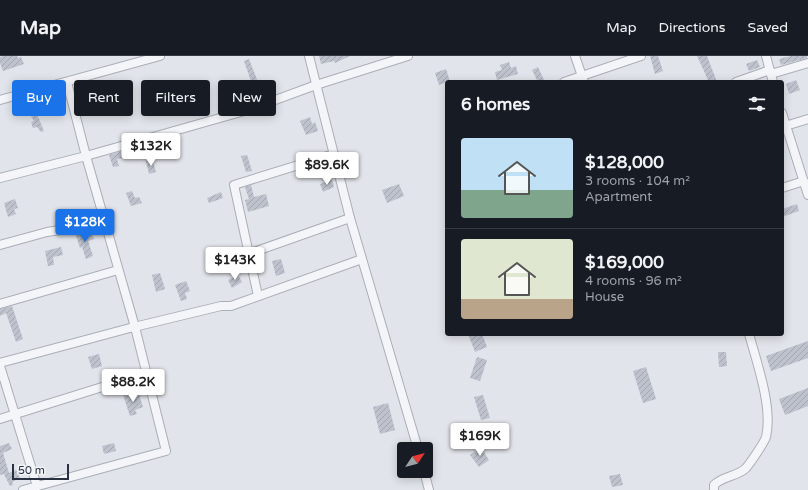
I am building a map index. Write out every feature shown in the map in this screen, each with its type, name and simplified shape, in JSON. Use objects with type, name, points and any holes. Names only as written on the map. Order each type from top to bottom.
[{"type":"street","points":[[0,100],[160,56]]},
{"type":"street","points":[[309,56],[350,218],[416,442]]},
{"type":"street","points":[[0,178],[86,156],[248,110],[316,85],[408,56]]},
{"type":"street","points":[[575,56],[583,79],[642,56]]},
{"type":"street","points":[[766,56],[771,75]]},
{"type":"street","points":[[746,80],[771,75],[808,63]]},
{"type":"street","points":[[23,490],[166,450],[135,327],[86,156],[67,82]]},
{"type":"street","points":[[808,119],[784,127],[808,195]]},
{"type":"street","points":[[258,296],[234,185],[334,154]]},
{"type":"street","points":[[784,187],[804,181]]},
{"type":"street","points":[[248,254],[350,218]]},
{"type":"street","points":[[0,245],[47,232],[93,225],[104,220]]},
{"type":"street","points":[[37,486],[0,364],[135,327],[221,306],[231,306],[362,259]]},
{"type":"street","points":[[0,304],[118,270]]},
{"type":"street","points":[[714,490],[714,485],[718,482],[745,469],[766,438],[766,397],[750,336]]},
{"type":"street","points":[[0,419],[147,373]]},
{"type":"street","points":[[426,478],[430,490]]},
{"type":"building","points":[[319,56],[350,56],[335,63],[334,61],[321,64]]},
{"type":"building","points":[[650,56],[658,56],[663,71],[655,74]]},
{"type":"building","points":[[697,56],[707,56],[716,80],[708,80]]},
{"type":"building","points":[[791,56],[807,56],[807,58],[781,65],[779,59]]},
{"type":"building","points":[[0,57],[21,57],[24,64],[3,71],[0,63]]},
{"type":"building","points":[[249,59],[257,80],[251,80],[244,61]]},
{"type":"building","points":[[757,60],[760,67],[749,71],[746,64]]},
{"type":"building","points":[[509,62],[511,68],[516,66],[518,74],[497,80],[495,72],[502,70],[500,65]]},
{"type":"building","points":[[538,67],[544,80],[537,80],[532,70]]},
{"type":"building","points":[[446,69],[450,80],[445,80],[445,83],[439,85],[435,73]]},
{"type":"building","points":[[796,80],[800,90],[789,94],[786,84]]},
{"type":"building","points":[[31,116],[38,116],[44,131],[41,132],[37,127],[33,128],[31,122],[34,121]]},
{"type":"building","points":[[310,117],[312,124],[315,122],[318,131],[306,135],[300,121]]},
{"type":"building","points":[[126,150],[128,157],[117,159],[119,166],[113,167],[109,155]]},
{"type":"building","points":[[247,155],[252,171],[246,172],[241,156]]},
{"type":"building","points":[[152,159],[156,172],[149,174],[146,161]]},
{"type":"building","points":[[332,180],[334,187],[323,192],[320,184]]},
{"type":"building","points":[[399,184],[404,196],[387,203],[382,190]]},
{"type":"building","points":[[251,185],[254,197],[266,194],[269,206],[248,212],[245,200],[249,199],[245,187]]},
{"type":"building","points":[[132,191],[135,198],[139,197],[142,203],[131,206],[126,193]]},
{"type":"building","points":[[221,192],[223,198],[209,203],[207,198]]},
{"type":"building","points":[[15,199],[18,208],[14,209],[16,214],[8,217],[4,203]]},
{"type":"building","points":[[797,204],[799,211],[784,216],[784,208]]},
{"type":"building","points":[[91,231],[94,239],[88,241],[93,256],[86,259],[82,247],[80,248],[75,233]]},
{"type":"building","points":[[61,247],[63,255],[53,257],[54,265],[48,266],[45,251]]},
{"type":"building","points":[[281,259],[285,273],[276,276],[272,261]]},
{"type":"building","points":[[160,273],[165,289],[156,292],[152,275]]},
{"type":"building","points":[[238,275],[242,282],[232,288],[228,280]]},
{"type":"building","points":[[186,281],[190,291],[185,293],[187,299],[181,301],[175,285]]},
{"type":"building","points":[[12,306],[23,339],[16,342],[6,313],[0,316],[0,309]]},
{"type":"building","points":[[469,336],[483,336],[487,347],[475,352]]},
{"type":"building","points":[[808,341],[808,358],[771,371],[766,356]]},
{"type":"building","points":[[718,352],[726,352],[727,366],[719,367]]},
{"type":"building","points":[[99,354],[102,366],[92,369],[88,357]]},
{"type":"building","points":[[477,357],[487,360],[480,381],[470,378]]},
{"type":"building","points":[[646,367],[656,399],[643,403],[633,371]]},
{"type":"building","points":[[808,388],[808,406],[785,415],[779,399]]},
{"type":"building","points":[[131,392],[133,396],[139,394],[143,407],[135,410],[137,414],[130,416],[123,395]]},
{"type":"building","points":[[483,395],[490,418],[481,420],[474,397]]},
{"type":"building","points":[[388,403],[395,430],[380,434],[373,407]]},
{"type":"building","points":[[9,443],[12,449],[3,453],[9,473],[16,470],[20,478],[12,482],[13,485],[10,486],[4,474],[0,475],[0,446]]},
{"type":"building","points":[[114,443],[116,451],[104,454],[102,446]]},
{"type":"building","points":[[481,448],[489,460],[479,467],[470,455]]},
{"type":"building","points":[[620,474],[623,485],[612,487],[609,476]]}]
